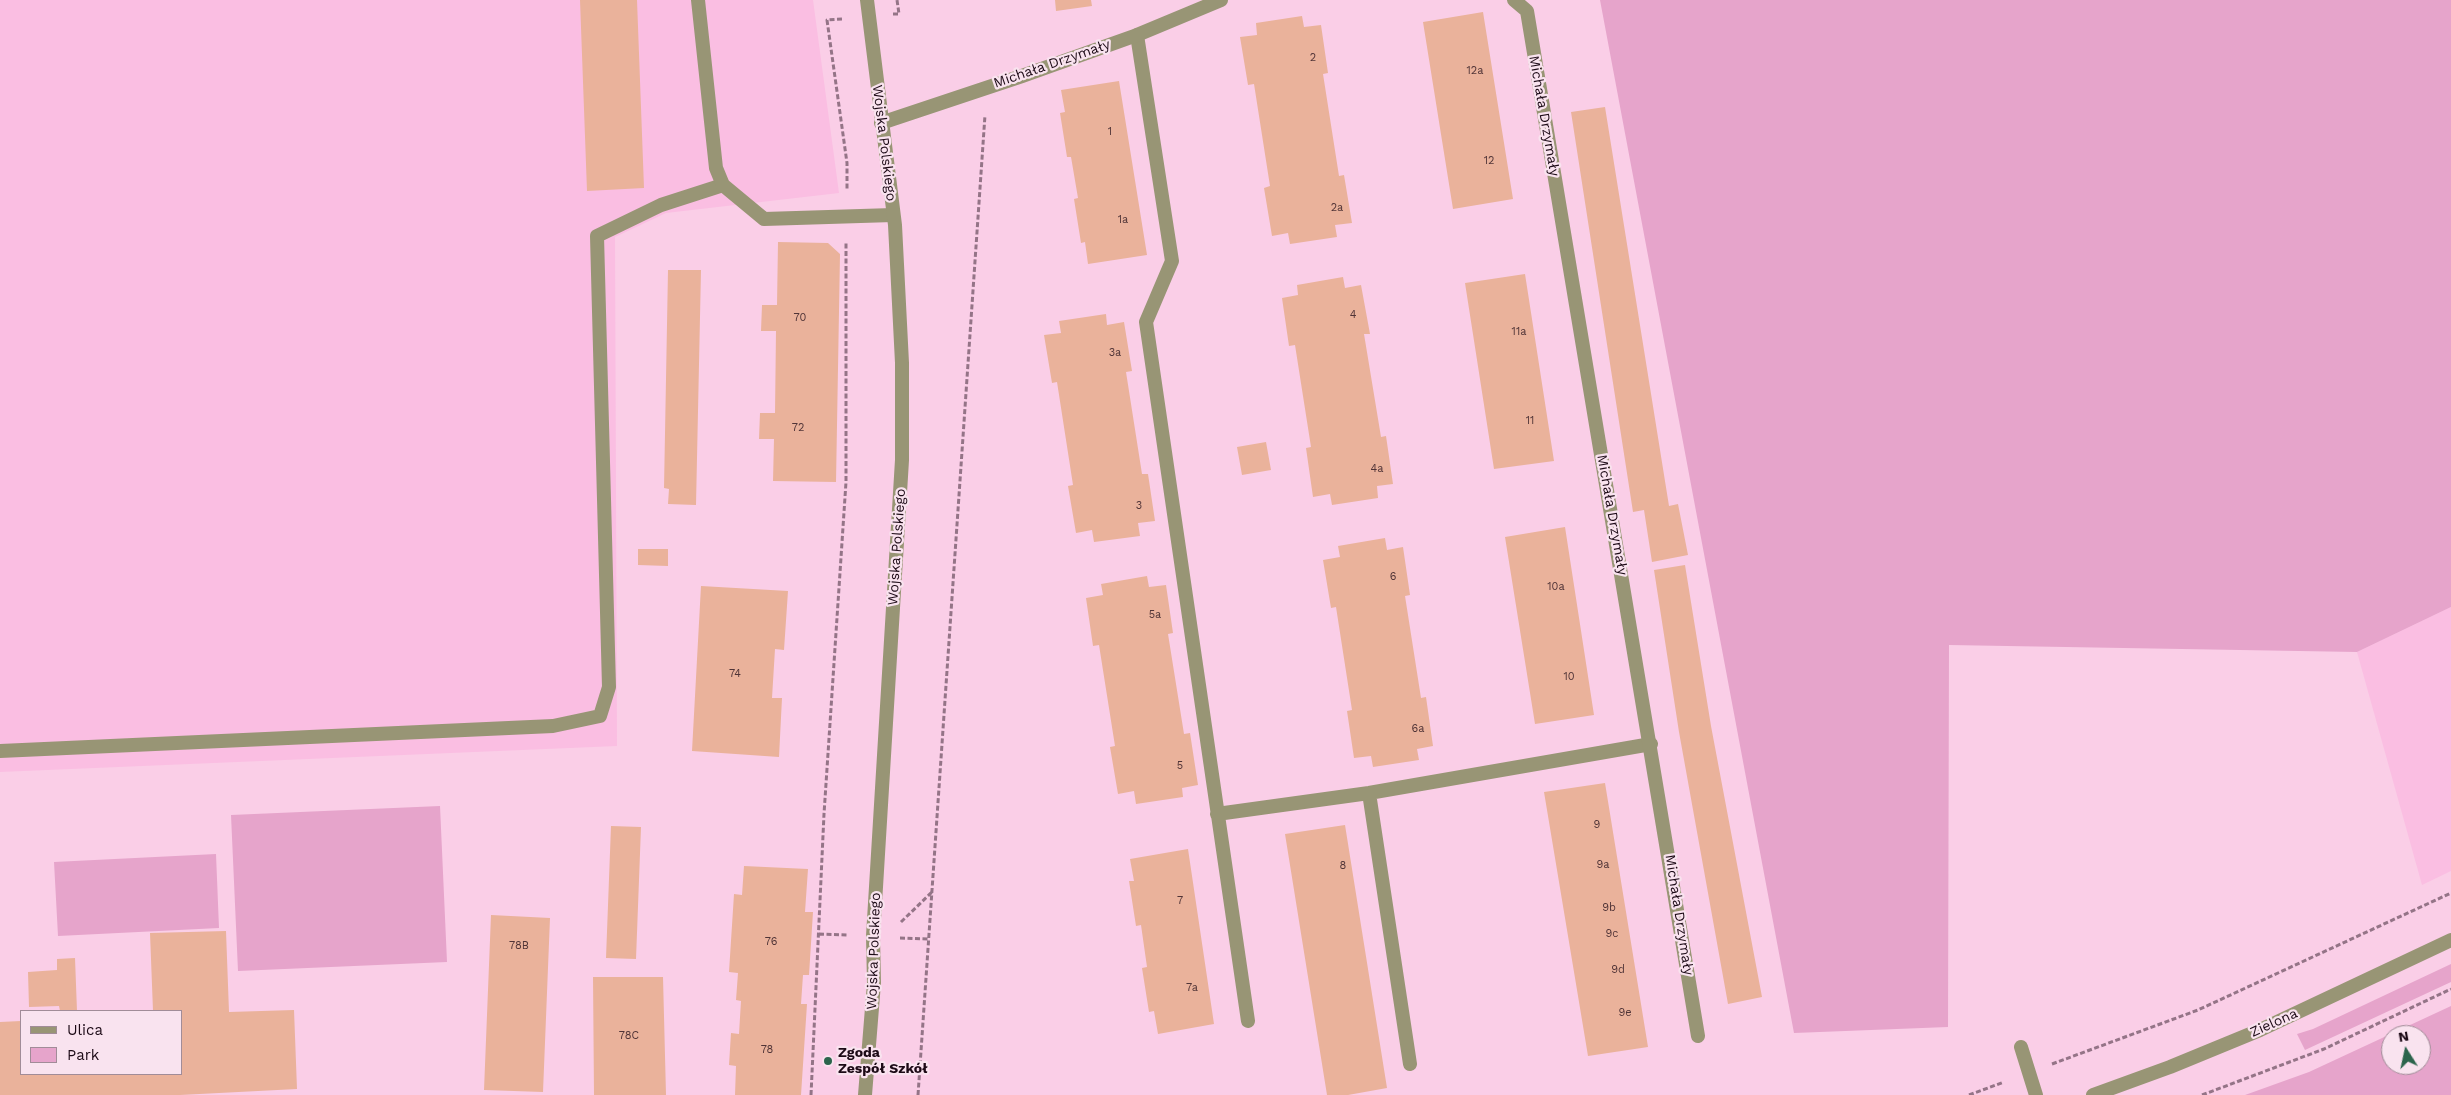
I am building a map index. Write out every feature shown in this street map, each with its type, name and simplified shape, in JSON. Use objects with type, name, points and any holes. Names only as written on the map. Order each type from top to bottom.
[{"type":"street","points":[[698,0],[716,168],[723,184],[764,219],[893,215]]},
{"type":"street","name":"Wojska Polskiego","points":[[865,1095],[874,983],[873,936],[902,460],[902,363],[893,215],[867,0]]},
{"type":"street","name":"Michała Drzymały","points":[[881,122],[1137,35],[1221,0]]},
{"type":"street","name":"Michała Drzymały","points":[[1514,0],[1527,11],[1651,744],[1698,1036]]},
{"type":"street","points":[[1137,35],[1172,261],[1146,322],[1248,1021]]},
{"type":"street","points":[[0,751],[553,726],[600,716],[609,687],[597,236],[661,205],[723,184]]},
{"type":"street","points":[[1218,814],[1369,793],[1651,744]]},
{"type":"street","points":[[1369,793],[1410,1064]]},
{"type":"street","name":"Zielona","points":[[2093,1095],[2170,1067],[2260,1030],[2451,940]]},
{"type":"street","points":[[2021,1047],[2036,1095]]},
{"type":"path","points":[[897,0],[899,14]]},
{"type":"path","points":[[811,1095],[824,814],[846,482],[847,163],[827,20]]},
{"type":"path","points":[[918,1095],[987,87]]},
{"type":"path","points":[[929,939],[899,938],[901,922],[932,891]]},
{"type":"path","points":[[1969,1095],[2198,1010],[2451,893]]},
{"type":"path","points":[[2202,1095],[2324,1049],[2451,989]]},
{"type":"shaded area","points":[[0,0],[813,0],[839,193],[666,213],[615,237],[617,746],[0,772]]},
{"type":"shaded area","points":[[2451,607],[2451,871],[2422,885],[2357,652]]},
{"type":"green space","points":[[1600,0],[2451,0],[2451,607],[2357,652],[1949,645],[1948,1027],[1794,1033]]},
{"type":"green space","points":[[440,806],[447,962],[238,971],[231,815]]},
{"type":"green space","points":[[216,854],[219,928],[58,936],[54,862]]},
{"type":"green space","points":[[2451,964],[2451,982],[2305,1050],[2297,1034],[2313,1029]]},
{"type":"green space","points":[[2451,1006],[2451,1095],[2245,1095],[2309,1072],[2381,1039],[2381,1075],[2431,1075],[2431,1025],[2410,1025]]},
{"type":"building","points":[[580,0],[637,0],[644,188],[587,191]]},
{"type":"building","points":[[1055,0],[1091,0],[1092,6],[1056,11]]},
{"type":"building","points":[[1483,12],[1513,199],[1453,209],[1423,22]]},
{"type":"building","points":[[1302,16],[1304,27],[1321,25],[1328,73],[1323,74],[1339,176],[1344,175],[1352,223],[1335,225],[1337,237],[1290,244],[1288,233],[1272,236],[1264,188],[1270,186],[1254,84],[1248,85],[1240,37],[1257,35],[1256,23]]},
{"type":"building","points":[[1119,81],[1147,255],[1088,264],[1085,242],[1081,243],[1074,199],[1078,198],[1071,157],[1067,157],[1060,113],[1065,112],[1061,90]]},
{"type":"building","points":[[1605,107],[1669,506],[1678,504],[1688,555],[1652,562],[1644,510],[1633,512],[1571,112]]},
{"type":"building","points":[[778,242],[828,243],[840,254],[836,482],[773,481],[774,439],[759,439],[760,413],[775,413],[776,331],[761,331],[762,305],[777,305]]},
{"type":"building","points":[[668,270],[701,270],[696,505],[668,504],[669,489],[664,488]]},
{"type":"building","points":[[1525,274],[1554,461],[1494,469],[1465,283]]},
{"type":"building","points":[[1343,277],[1345,288],[1361,285],[1370,334],[1364,334],[1381,437],[1386,436],[1393,484],[1377,486],[1378,498],[1332,505],[1330,494],[1313,497],[1306,448],[1311,447],[1295,345],[1289,346],[1282,298],[1298,295],[1297,285]]},
{"type":"building","points":[[1106,314],[1107,325],[1124,322],[1132,371],[1126,372],[1142,474],[1148,474],[1155,521],[1138,523],[1140,536],[1094,542],[1092,530],[1076,533],[1068,486],[1073,485],[1057,382],[1052,383],[1044,335],[1061,333],[1059,321]]},
{"type":"building","points":[[1266,442],[1271,470],[1242,475],[1237,447]]},
{"type":"building","points":[[1565,527],[1594,715],[1535,724],[1505,537]]},
{"type":"building","points":[[1385,538],[1387,550],[1403,547],[1410,595],[1405,596],[1421,698],[1426,697],[1433,746],[1417,749],[1419,760],[1373,767],[1371,756],[1354,758],[1347,711],[1352,710],[1336,607],[1331,608],[1323,560],[1340,557],[1338,546]]},
{"type":"building","points":[[638,549],[668,549],[668,566],[638,565]]},
{"type":"building","points":[[1685,565],[1711,726],[1762,997],[1728,1004],[1679,732],[1654,570]]},
{"type":"building","points":[[1147,576],[1149,587],[1166,585],[1173,633],[1168,634],[1184,734],[1190,733],[1198,785],[1182,788],[1183,797],[1136,804],[1134,791],[1118,794],[1110,747],[1115,746],[1099,645],[1093,646],[1086,598],[1103,595],[1101,584]]},
{"type":"building","points":[[701,586],[788,591],[784,650],[775,649],[772,698],[782,698],[779,757],[692,751]]},
{"type":"building","points":[[1605,783],[1648,1047],[1588,1056],[1544,792]]},
{"type":"building","points":[[1345,825],[1387,1088],[1348,1095],[1327,1095],[1285,834]]},
{"type":"building","points":[[611,826],[641,827],[636,959],[606,958]]},
{"type":"building","points":[[1188,849],[1214,1024],[1158,1034],[1154,1011],[1149,1012],[1142,968],[1147,967],[1141,925],[1136,926],[1129,881],[1134,881],[1130,859]]},
{"type":"building","points":[[744,866],[808,869],[805,912],[813,912],[809,975],[803,975],[801,1004],[807,1004],[801,1095],[735,1095],[736,1066],[729,1065],[731,1033],[739,1034],[741,1001],[736,1000],[738,973],[729,972],[734,894],[742,895]]},
{"type":"building","points":[[491,915],[550,918],[543,1092],[484,1090]]},
{"type":"building","points":[[226,931],[229,1012],[294,1010],[297,1089],[180,1095],[0,1095],[0,1022],[20,1021],[20,1075],[182,1075],[182,1010],[153,1010],[150,933]]},
{"type":"building","points":[[75,958],[77,1010],[60,1010],[59,1006],[29,1007],[28,972],[57,970],[57,959]]},
{"type":"building","points":[[593,977],[663,977],[666,1095],[594,1095]]},
{"type":"place","name":"Zgoda Zespół Szkół","points":[[828,1061]]}]
